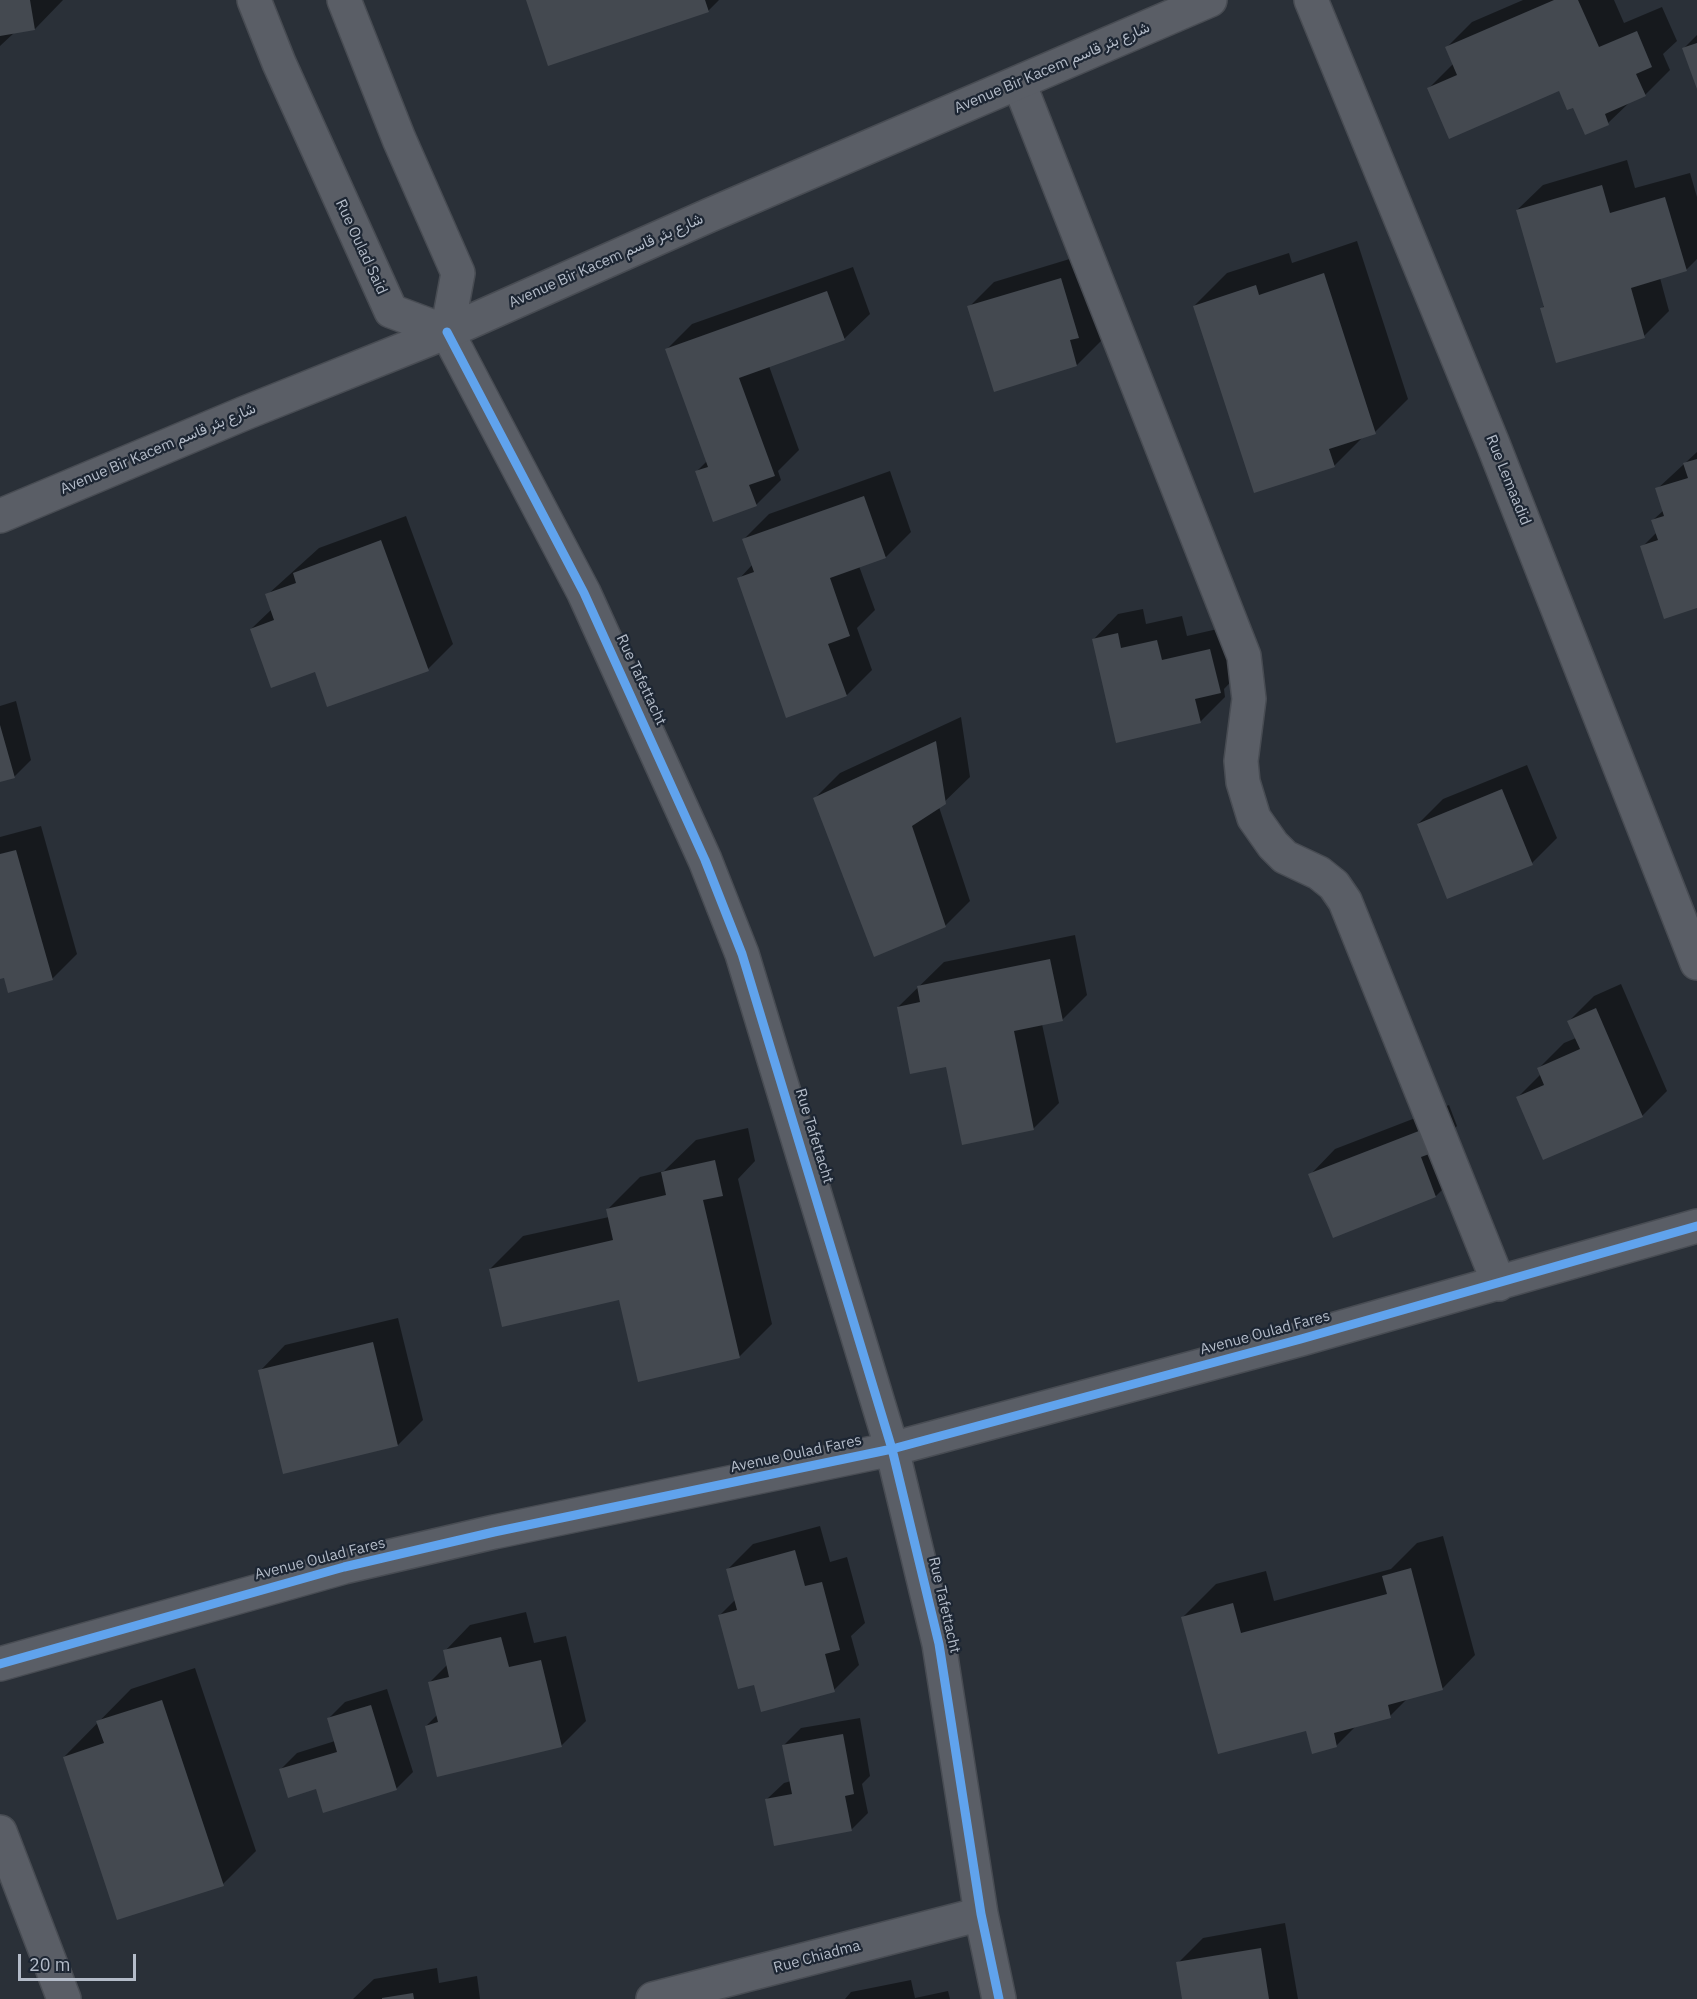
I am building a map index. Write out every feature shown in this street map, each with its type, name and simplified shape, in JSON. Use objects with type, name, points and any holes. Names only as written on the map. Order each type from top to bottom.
[{"type":"street","name":"Rue Oulad Said","points":[[254,0],[279,63],[391,311],[447,332]]},
{"type":"street","points":[[344,0],[399,139],[458,273],[447,332]]},
{"type":"street","name":"Avenue Bir Kacem شارع بئر قاسم","points":[[0,516],[245,412],[447,332],[710,215],[1210,0]]},
{"type":"street","name":"Rue Lemaadid","points":[[1311,0],[1493,444],[1697,963]]},
{"type":"street","points":[[1019,82],[1244,656],[1249,699],[1241,761],[1254,818],[1273,845],[1286,857],[1319,873],[1334,885],[1345,902],[1499,1284]]},
{"type":"street","name":"Rue Tafettacht","points":[[447,332],[584,593],[709,871],[742,954],[892,1449],[939,1644],[981,1914],[999,1999]]},
{"type":"street","name":"Avenue Oulad Fares","points":[[0,1664],[250,1592],[355,1565],[494,1532],[892,1449],[1499,1284],[1697,1226]]},
{"type":"street","points":[[0,1832],[64,1999]]},
{"type":"street","name":"Rue Chiadma","points":[[653,1999],[981,1914]]},
{"type":"building","points":[[0,0],[30,0],[35,30],[0,36]]},
{"type":"building","points":[[526,0],[705,0],[709,12],[548,66]]},
{"type":"building","points":[[1554,0],[1578,0],[1599,47],[1637,31],[1652,67],[1636,74],[1646,96],[1605,114],[1609,125],[1585,135],[1573,108],[1567,110],[1559,91],[1449,139],[1427,88],[1457,75],[1445,47]]},
{"type":"building","points":[[1697,43],[1697,89],[1682,48]]},
{"type":"building","points":[[1602,185],[1610,213],[1665,197],[1687,271],[1631,288],[1645,338],[1556,363],[1540,308],[1544,307],[1516,210]]},
{"type":"building","points":[[1324,273],[1376,434],[1329,449],[1335,467],[1254,493],[1193,306],[1256,285],[1259,295]]},
{"type":"building","points":[[1061,278],[1079,338],[1070,340],[1077,366],[994,392],[967,306]]},
{"type":"building","points":[[827,291],[845,340],[739,378],[775,476],[749,485],[757,506],[713,522],[695,471],[708,467],[665,349]]},
{"type":"building","points":[[1697,459],[1697,608],[1664,619],[1640,546],[1658,540],[1651,520],[1664,516],[1655,488],[1688,478],[1683,463]]},
{"type":"building","points":[[864,496],[886,558],[830,578],[850,636],[828,644],[847,696],[786,718],[737,578],[754,572],[742,539]]},
{"type":"building","points":[[381,540],[429,671],[327,707],[315,672],[271,688],[250,629],[274,620],[265,594],[296,583],[293,573]]},
{"type":"building","points":[[1118,633],[1121,648],[1157,640],[1162,660],[1210,649],[1221,693],[1195,699],[1201,723],[1116,743],[1092,639]]},
{"type":"building","points":[[0,725],[15,778],[0,782]]},
{"type":"building","points":[[936,741],[946,804],[912,826],[946,927],[874,957],[813,798]]},
{"type":"building","points":[[1502,789],[1533,865],[1447,899],[1417,824]]},
{"type":"building","points":[[16,850],[53,980],[8,993],[4,978],[0,979],[0,854]]},
{"type":"building","points":[[1050,959],[1063,1021],[1014,1031],[1034,1130],[962,1145],[946,1067],[910,1074],[897,1007],[920,1002],[917,986]]},
{"type":"building","points":[[1596,1008],[1643,1117],[1543,1160],[1516,1097],[1544,1085],[1537,1068],[1580,1049],[1567,1021]]},
{"type":"building","points":[[1424,1129],[1432,1153],[1421,1157],[1436,1197],[1333,1238],[1308,1174]]},
{"type":"building","points":[[715,1160],[723,1196],[703,1200],[740,1358],[638,1382],[619,1300],[502,1327],[489,1269],[613,1240],[606,1209],[666,1195],[661,1172]]},
{"type":"building","points":[[373,1342],[398,1446],[283,1474],[258,1370]]},
{"type":"building","points":[[795,1550],[805,1586],[822,1582],[840,1650],[825,1654],[835,1692],[761,1712],[754,1685],[738,1689],[718,1615],[737,1610],[726,1569]]},
{"type":"building","points":[[1411,1568],[1443,1690],[1388,1705],[1391,1718],[1334,1733],[1337,1747],[1312,1754],[1306,1731],[1218,1754],[1181,1617],[1233,1603],[1241,1633],[1387,1594],[1382,1576]]},
{"type":"building","points":[[501,1637],[509,1667],[541,1660],[562,1747],[437,1777],[425,1726],[438,1722],[428,1682],[449,1677],[443,1650]]},
{"type":"building","points":[[162,1700],[224,1886],[117,1920],[63,1757],[104,1743],[96,1721]]},
{"type":"building","points":[[371,1705],[397,1790],[323,1813],[316,1789],[288,1798],[279,1769],[337,1752],[327,1718]]},
{"type":"building","points":[[843,1734],[854,1794],[845,1796],[852,1831],[774,1846],[765,1799],[792,1794],[782,1745]]},
{"type":"building","points":[[1261,1948],[1269,1999],[1182,1999],[1176,1962]]},
{"type":"building","points":[[413,1993],[414,1999],[382,1999],[382,1998]]},
{"type":"cycle path","points":[[447,332],[584,593],[705,860],[742,954],[892,1449],[939,1644],[981,1914],[999,1999]]},
{"type":"cycle path","points":[[0,1664],[344,1567],[494,1532],[892,1449],[1301,1339],[1697,1226]]}]
